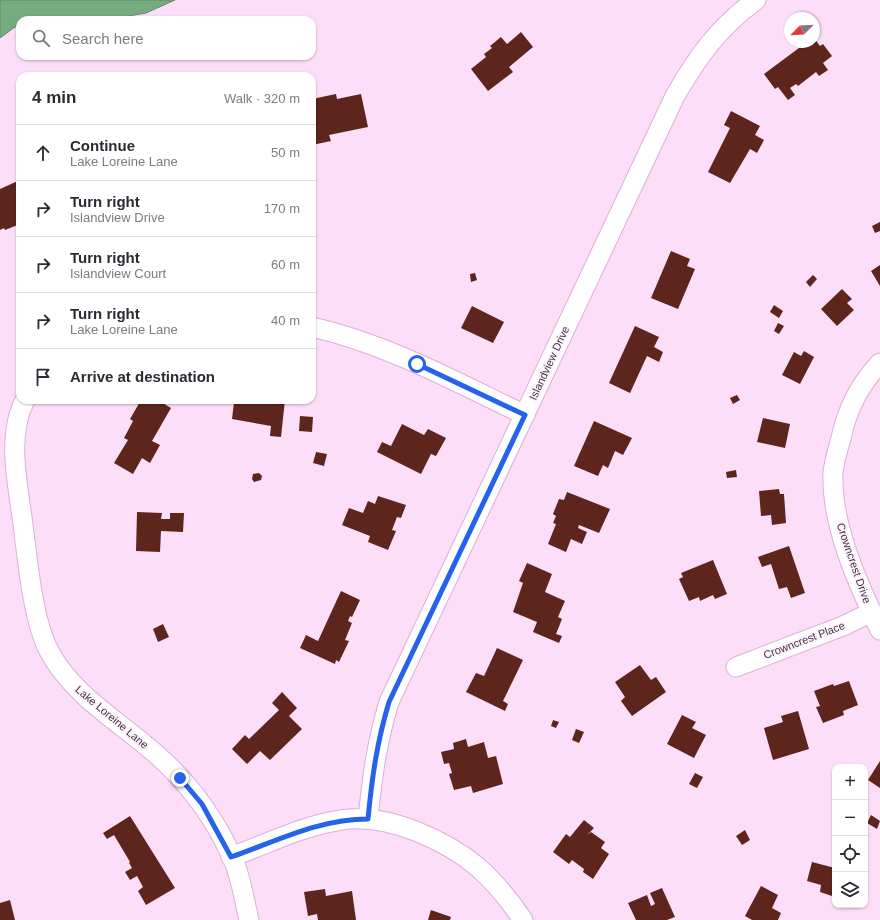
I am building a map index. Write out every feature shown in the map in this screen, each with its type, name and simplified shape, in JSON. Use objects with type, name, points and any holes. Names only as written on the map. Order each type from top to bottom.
[{"type":"street","name":"Islandview Drive","points":[[368,819],[371,783],[378,738],[389,702],[675,96],[703,51],[718,32],[738,13],[756,0]]},
{"type":"street","points":[[316,328],[336,332],[378,347],[525,415]]},
{"type":"street","name":"Crowncrest Drive","points":[[880,363],[862,385],[851,405],[846,419],[834,473],[836,509],[840,527],[847,549],[880,630]]},
{"type":"street","name":"Lake Loreine Lane","points":[[24,404],[17,422],[15,456],[33,593],[42,633],[49,650],[61,670],[78,690],[158,755],[202,804],[236,868],[250,920]]},
{"type":"street","name":"Crowncrest Place","points":[[736,666],[843,626],[872,612]]},
{"type":"street","points":[[231,857],[297,831],[339,821],[368,819],[388,822],[406,827],[439,840],[458,850],[492,880],[523,920]]},
{"type":"shaded area","points":[[0,0],[175,0],[146,13],[128,16],[16,16],[16,27],[0,38]]},
{"type":"building","points":[[521,32],[533,47],[509,67],[513,72],[488,91],[471,69],[486,57],[484,54],[492,48],[490,46],[501,37],[507,44]]},
{"type":"building","points":[[823,44],[832,56],[823,63],[828,70],[819,76],[816,72],[798,86],[796,84],[790,88],[795,95],[788,100],[778,87],[775,89],[764,74],[799,48],[820,48]]},
{"type":"building","points":[[336,94],[337,99],[361,94],[368,127],[329,135],[331,141],[316,144],[316,98]]},
{"type":"building","points":[[731,111],[760,126],[755,135],[764,140],[757,153],[750,149],[730,183],[708,172],[730,128],[724,125]]},
{"type":"building","points":[[16,182],[16,226],[5,230],[4,228],[0,230],[0,189]]},
{"type":"building","points":[[880,222],[880,231],[875,233],[872,226]]},
{"type":"building","points":[[671,251],[690,259],[687,266],[695,269],[678,309],[651,298]]},
{"type":"building","points":[[880,265],[880,286],[871,271]]},
{"type":"building","points":[[475,273],[477,280],[471,282],[470,274]]},
{"type":"building","points":[[813,275],[817,279],[810,287],[806,282]]},
{"type":"building","points":[[842,289],[852,299],[847,303],[854,310],[837,326],[821,309]]},
{"type":"building","points":[[774,305],[783,311],[779,318],[770,312]]},
{"type":"building","points":[[472,306],[504,322],[493,343],[461,328]]},
{"type":"building","points":[[778,323],[784,326],[779,334],[774,331]]},
{"type":"building","points":[[635,326],[659,337],[654,347],[663,352],[659,362],[647,356],[630,393],[609,383]]},
{"type":"building","points":[[804,351],[814,357],[800,384],[782,375],[794,352],[801,356]]},
{"type":"building","points":[[737,395],[740,400],[733,404],[730,398]]},
{"type":"building","points":[[139,404],[164,404],[171,408],[152,441],[160,445],[150,463],[142,458],[133,474],[114,463],[128,440],[124,438],[133,421],[130,419]]},
{"type":"building","points":[[234,404],[285,404],[281,437],[270,436],[271,426],[232,419]]},
{"type":"building","points":[[300,416],[313,417],[312,432],[299,431]]},
{"type":"building","points":[[763,418],[790,424],[785,448],[757,442]]},
{"type":"building","points":[[594,421],[632,438],[623,455],[615,451],[608,468],[603,465],[598,476],[574,466]]},
{"type":"building","points":[[402,424],[424,435],[428,429],[446,438],[436,456],[431,454],[421,474],[377,452],[382,442],[391,446]]},
{"type":"building","points":[[316,452],[327,454],[324,466],[313,463]]},
{"type":"building","points":[[736,470],[737,477],[727,478],[726,472]]},
{"type":"building","points":[[259,473],[262,476],[261,480],[254,482],[252,479],[253,474]]},
{"type":"building","points":[[779,489],[780,494],[784,494],[786,523],[772,525],[771,515],[761,516],[759,491]]},
{"type":"building","points":[[567,492],[610,509],[599,533],[579,525],[578,528],[587,532],[582,544],[571,539],[566,552],[548,544],[556,524],[553,523],[556,516],[553,514],[559,499],[564,500]]},
{"type":"building","points":[[378,496],[406,505],[401,518],[397,517],[392,530],[396,531],[388,550],[368,542],[370,536],[342,525],[349,508],[363,513],[368,501],[375,504]]},
{"type":"building","points":[[137,512],[162,513],[161,519],[170,519],[170,513],[184,513],[183,532],[161,531],[160,552],[136,551]]},
{"type":"building","points":[[789,546],[805,593],[791,598],[787,587],[779,589],[771,564],[762,567],[758,557]]},
{"type":"building","points":[[713,560],[727,594],[715,599],[713,595],[700,601],[699,597],[689,601],[679,579],[683,577],[681,573]]},
{"type":"building","points":[[527,563],[552,574],[545,592],[565,601],[558,617],[562,619],[556,634],[562,636],[559,643],[533,632],[537,622],[513,612],[523,583],[519,581]]},
{"type":"building","points":[[341,591],[360,600],[352,617],[350,616],[348,621],[352,623],[345,640],[349,641],[339,662],[336,660],[335,664],[300,648],[306,635],[318,641]]},
{"type":"building","points":[[163,624],[169,637],[158,642],[153,629]]},
{"type":"building","points":[[497,648],[523,660],[503,701],[508,704],[505,711],[466,692],[476,673],[484,676]]},
{"type":"building","points":[[640,665],[651,680],[656,677],[666,692],[632,716],[621,701],[625,697],[615,682]]},
{"type":"building","points":[[849,681],[858,705],[843,711],[844,715],[823,723],[816,707],[820,706],[814,691],[833,684],[834,686]]},
{"type":"building","points":[[282,692],[297,708],[289,716],[302,729],[270,760],[260,751],[247,764],[232,749],[245,735],[249,739],[279,710],[272,703]]},
{"type":"building","points":[[798,711],[809,749],[773,760],[764,728],[783,722],[781,716]]},
{"type":"building","points":[[682,715],[696,722],[692,728],[706,735],[694,758],[667,744]]},
{"type":"building","points":[[553,720],[559,722],[556,728],[551,726]]},
{"type":"building","points":[[576,729],[584,732],[579,743],[572,740]]},
{"type":"building","points":[[466,739],[468,747],[484,742],[488,758],[496,756],[503,784],[473,793],[471,786],[454,790],[449,774],[452,773],[449,763],[444,764],[441,752],[454,749],[453,743]]},
{"type":"building","points":[[880,761],[880,788],[868,780]]},
{"type":"building","points":[[695,773],[703,777],[697,788],[689,784]]},
{"type":"building","points":[[871,815],[880,821],[877,829],[868,824]]},
{"type":"building","points":[[130,816],[175,888],[146,905],[138,891],[143,887],[137,876],[130,880],[125,872],[132,868],[114,835],[107,839],[103,833]]},
{"type":"building","points":[[584,820],[594,828],[587,835],[591,832],[605,842],[601,848],[609,854],[593,879],[583,872],[584,869],[572,860],[569,864],[553,852],[566,834],[570,837]]},
{"type":"building","points":[[745,830],[750,840],[742,845],[736,836]]},
{"type":"building","points":[[812,862],[832,867],[832,896],[820,892],[821,885],[807,881]]},
{"type":"building","points":[[761,886],[778,895],[772,908],[781,913],[778,920],[752,920],[745,916]]},
{"type":"building","points":[[662,888],[675,917],[667,920],[636,920],[628,903],[647,895],[651,906],[655,904],[650,893]]},
{"type":"building","points":[[325,889],[326,896],[352,891],[356,920],[318,920],[317,914],[308,916],[304,892]]},
{"type":"building","points":[[10,900],[15,920],[0,920],[0,903]]},
{"type":"building","points":[[431,910],[451,917],[450,920],[428,920]]},
{"type":"route","points":[[180,778],[202,804],[231,857],[297,831],[339,821],[368,819],[371,783],[378,738],[389,702],[525,415],[417,364]]}]
